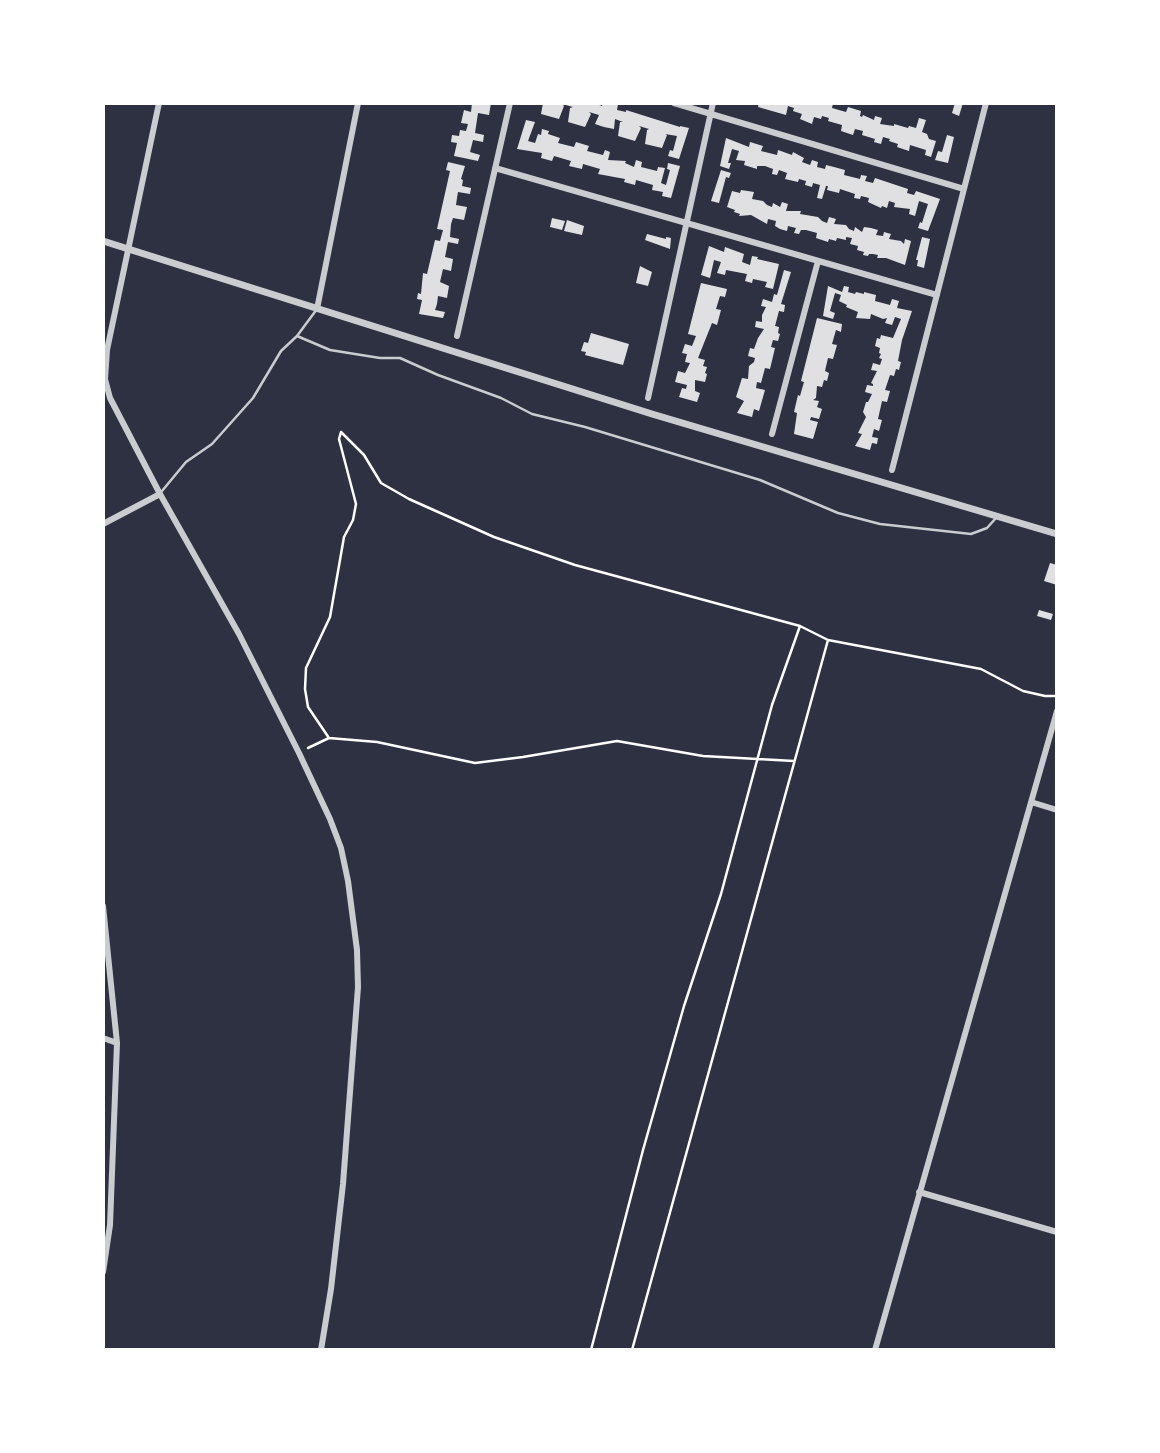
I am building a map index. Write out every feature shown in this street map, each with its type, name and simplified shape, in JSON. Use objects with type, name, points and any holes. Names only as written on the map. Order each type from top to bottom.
[{"type":"street","points":[[159,103],[107,350],[104,378],[110,398],[160,494],[239,634],[299,753],[341,848],[357,950],[358,987],[352,1082],[331,1289],[321,1350]]},
{"type":"street","points":[[317,309],[358,103]]},
{"type":"street","points":[[457,337],[510,103]]},
{"type":"street","points":[[674,103],[964,189]]},
{"type":"street","points":[[648,398],[713,103]]},
{"type":"street","points":[[892,470],[986,103]]},
{"type":"street","points":[[495,168],[937,295]]},
{"type":"street","points":[[103,241],[652,414],[1057,534]]},
{"type":"street","points":[[772,434],[818,261]]},
{"type":"street","points":[[103,524],[160,494]]},
{"type":"street","points":[[874,1350],[1057,711]]},
{"type":"street","points":[[1031,802],[1057,810]]},
{"type":"street","points":[[103,906],[117,1043],[110,1225],[103,1272]]},
{"type":"street","points":[[103,1038],[117,1043]]},
{"type":"street","points":[[919,1192],[1057,1232]]},
{"type":"lane","points":[[160,494],[186,462],[212,444],[253,398],[281,351],[297,336],[317,309]]},
{"type":"lane","points":[[297,336],[330,349],[380,358],[400,358],[501,398],[532,414],[585,426],[761,480],[838,513],[880,524],[971,534],[987,528],[997,516]]},
{"type":"path","points":[[329,738],[308,707],[305,689],[306,668],[330,617],[344,537],[353,520],[356,504],[339,439],[341,432],[364,454],[382,483],[409,499],[494,537],[575,565],[800,626],[828,640],[981,669],[1023,691],[1057,696]]},
{"type":"path","points":[[591,1350],[684,1006],[721,894],[772,705],[800,626]]},
{"type":"path","points":[[632,1350],[828,640]]},
{"type":"path","points":[[299,753],[329,738],[377,742],[475,763],[617,741],[703,756],[794,761]]},
{"type":"building","points":[[472,103],[491,103],[489,115],[478,113],[475,133],[484,135],[483,142],[473,140],[470,152],[480,155],[478,161],[454,156],[457,143],[451,142],[452,135],[459,136],[460,130],[466,131],[468,124],[461,123],[464,110],[471,112]]},
{"type":"building","points":[[543,103],[594,103],[602,106],[603,103],[615,103],[618,104],[617,110],[626,110],[689,128],[679,159],[668,156],[670,150],[673,151],[677,136],[665,134],[667,135],[662,148],[645,144],[649,129],[639,126],[641,128],[635,141],[618,136],[620,122],[623,122],[615,119],[614,129],[604,127],[595,124],[599,115],[589,112],[591,114],[585,127],[568,122],[570,108],[573,107],[562,104],[564,106],[559,119],[541,114]]},
{"type":"building","points":[[759,103],[833,103],[832,108],[846,112],[848,107],[861,111],[862,117],[863,115],[874,120],[875,116],[882,118],[880,124],[908,128],[916,128],[919,118],[926,120],[922,132],[927,134],[929,139],[936,141],[931,157],[925,155],[926,150],[910,145],[909,151],[897,147],[898,144],[883,137],[881,144],[874,142],[875,139],[862,135],[863,131],[855,129],[853,135],[841,131],[842,125],[828,121],[829,118],[814,117],[812,124],[800,119],[802,114],[793,111],[794,108],[788,106],[786,115],[758,107]]},
{"type":"building","points":[[955,103],[963,103],[959,116],[952,113]]},
{"type":"building","points":[[526,120],[535,122],[528,141],[535,143],[542,129],[549,131],[548,134],[560,138],[558,143],[574,147],[576,142],[589,146],[587,151],[603,155],[605,150],[610,152],[608,160],[626,161],[625,163],[634,167],[636,160],[642,162],[641,167],[657,171],[658,167],[665,168],[661,183],[666,185],[670,170],[667,169],[668,163],[680,166],[671,198],[662,196],[663,192],[652,190],[653,185],[636,180],[635,185],[624,182],[625,179],[598,174],[600,169],[583,164],[582,169],[569,166],[571,161],[554,156],[552,161],[541,158],[542,153],[517,149]]},
{"type":"building","points":[[947,135],[954,137],[948,163],[935,160],[938,151],[942,152]]},
{"type":"building","points":[[726,138],[749,147],[750,142],[763,146],[761,151],[777,155],[778,150],[792,155],[793,152],[804,158],[802,162],[810,165],[812,160],[818,162],[817,167],[834,167],[845,170],[844,175],[860,179],[861,175],[867,176],[865,181],[873,183],[875,178],[908,189],[907,193],[914,195],[916,191],[940,199],[928,231],[918,228],[928,204],[919,201],[915,216],[909,214],[910,209],[894,207],[895,203],[889,201],[887,208],[881,208],[868,202],[869,198],[854,198],[855,194],[840,189],[839,193],[827,190],[828,186],[822,199],[817,198],[820,185],[813,183],[812,187],[805,185],[806,181],[785,179],[787,173],[779,170],[777,175],[772,174],[773,169],[765,166],[757,166],[757,169],[744,165],[745,161],[736,160],[739,151],[732,149],[729,169],[720,166]]},
{"type":"building","points":[[448,162],[465,166],[462,186],[471,188],[470,194],[458,192],[456,205],[467,207],[464,220],[453,218],[451,224],[450,237],[459,239],[458,244],[448,242],[445,257],[453,259],[451,271],[443,269],[440,282],[449,286],[447,298],[438,296],[435,310],[445,312],[443,318],[419,314],[422,300],[417,299],[418,293],[421,294],[423,273],[427,274],[435,240],[440,241],[443,230],[437,229],[450,171],[446,170]]},
{"type":"building","points":[[721,170],[731,173],[729,178],[726,177],[719,203],[711,201]]},
{"type":"building","points":[[741,190],[754,192],[752,199],[763,201],[772,207],[773,203],[780,207],[782,202],[788,204],[786,211],[801,211],[800,214],[818,217],[827,223],[829,217],[836,219],[834,224],[846,225],[854,231],[855,227],[862,232],[864,227],[871,228],[878,230],[876,235],[883,236],[884,232],[891,234],[889,239],[904,244],[905,239],[911,241],[905,265],[886,258],[877,258],[878,255],[863,255],[864,252],[857,250],[858,246],[850,244],[852,238],[837,238],[836,241],[829,239],[828,242],[816,238],[817,233],[806,230],[801,230],[799,234],[794,233],[796,228],[788,226],[787,231],[780,229],[775,226],[776,221],[768,219],[767,224],[751,215],[739,216],[735,210],[727,207],[732,191],[740,193]]},
{"type":"building","points":[[552,218],[565,221],[562,230],[550,227]]},
{"type":"building","points":[[567,220],[584,226],[582,235],[564,231]]},
{"type":"building","points":[[647,234],[671,238],[670,249],[645,240]]},
{"type":"building","points":[[922,237],[930,239],[924,268],[917,266],[916,260]]},
{"type":"building","points":[[709,246],[724,252],[725,247],[744,254],[742,262],[750,265],[752,256],[779,264],[773,289],[765,287],[767,282],[753,279],[752,283],[745,281],[747,274],[726,270],[725,275],[717,273],[721,262],[714,260],[710,278],[701,275]]},
{"type":"building","points":[[640,266],[652,272],[648,286],[636,283]]},
{"type":"building","points":[[784,270],[791,272],[781,304],[785,305],[784,312],[779,311],[775,326],[779,327],[780,334],[778,341],[773,340],[771,347],[775,348],[770,369],[765,368],[761,383],[757,382],[756,388],[765,390],[759,411],[754,409],[752,417],[737,413],[744,401],[736,397],[742,378],[748,379],[749,366],[755,358],[748,356],[750,348],[754,349],[764,329],[755,327],[756,321],[762,322],[766,307],[761,306],[763,299],[772,302],[774,294],[777,295]]},
{"type":"building","points":[[701,283],[727,289],[725,297],[720,296],[716,309],[721,310],[717,325],[712,323],[698,358],[705,360],[703,366],[707,367],[707,374],[705,382],[695,380],[695,391],[700,393],[697,402],[679,397],[682,388],[686,389],[687,385],[675,382],[678,371],[685,373],[690,363],[685,362],[687,354],[682,353],[685,344],[692,346],[696,336],[688,334]]},
{"type":"building","points":[[828,286],[842,292],[844,286],[849,287],[848,292],[855,294],[864,292],[876,295],[875,301],[890,305],[892,299],[899,301],[897,308],[912,311],[902,340],[899,370],[896,369],[894,376],[890,375],[885,390],[890,391],[887,402],[882,401],[878,419],[882,420],[879,431],[874,429],[872,437],[878,438],[877,444],[872,443],[870,450],[855,446],[862,434],[858,433],[866,417],[863,412],[866,402],[872,394],[865,392],[867,385],[873,386],[871,383],[877,371],[871,370],[873,363],[880,365],[882,359],[879,358],[880,348],[875,346],[881,335],[893,338],[901,319],[895,317],[892,325],[885,323],[887,318],[871,314],[870,319],[856,318],[858,312],[846,307],[847,305],[839,301],[841,295],[835,293],[830,311],[835,313],[833,319],[823,316]]},
{"type":"building","points":[[817,318],[842,324],[841,332],[836,330],[832,344],[837,345],[833,359],[828,358],[825,371],[829,373],[827,381],[824,380],[822,387],[817,386],[816,398],[813,400],[819,401],[817,407],[822,409],[819,419],[811,417],[810,420],[818,422],[813,439],[794,434],[797,413],[794,412],[804,382],[801,381]]},
{"type":"building","points":[[591,333],[629,344],[623,365],[585,355],[586,352],[581,351],[584,342],[588,343]]},
{"type":"building","points":[[1050,563],[1057,565],[1057,585],[1044,581]]},
{"type":"building","points":[[1039,610],[1053,614],[1051,620],[1037,616]]}]
